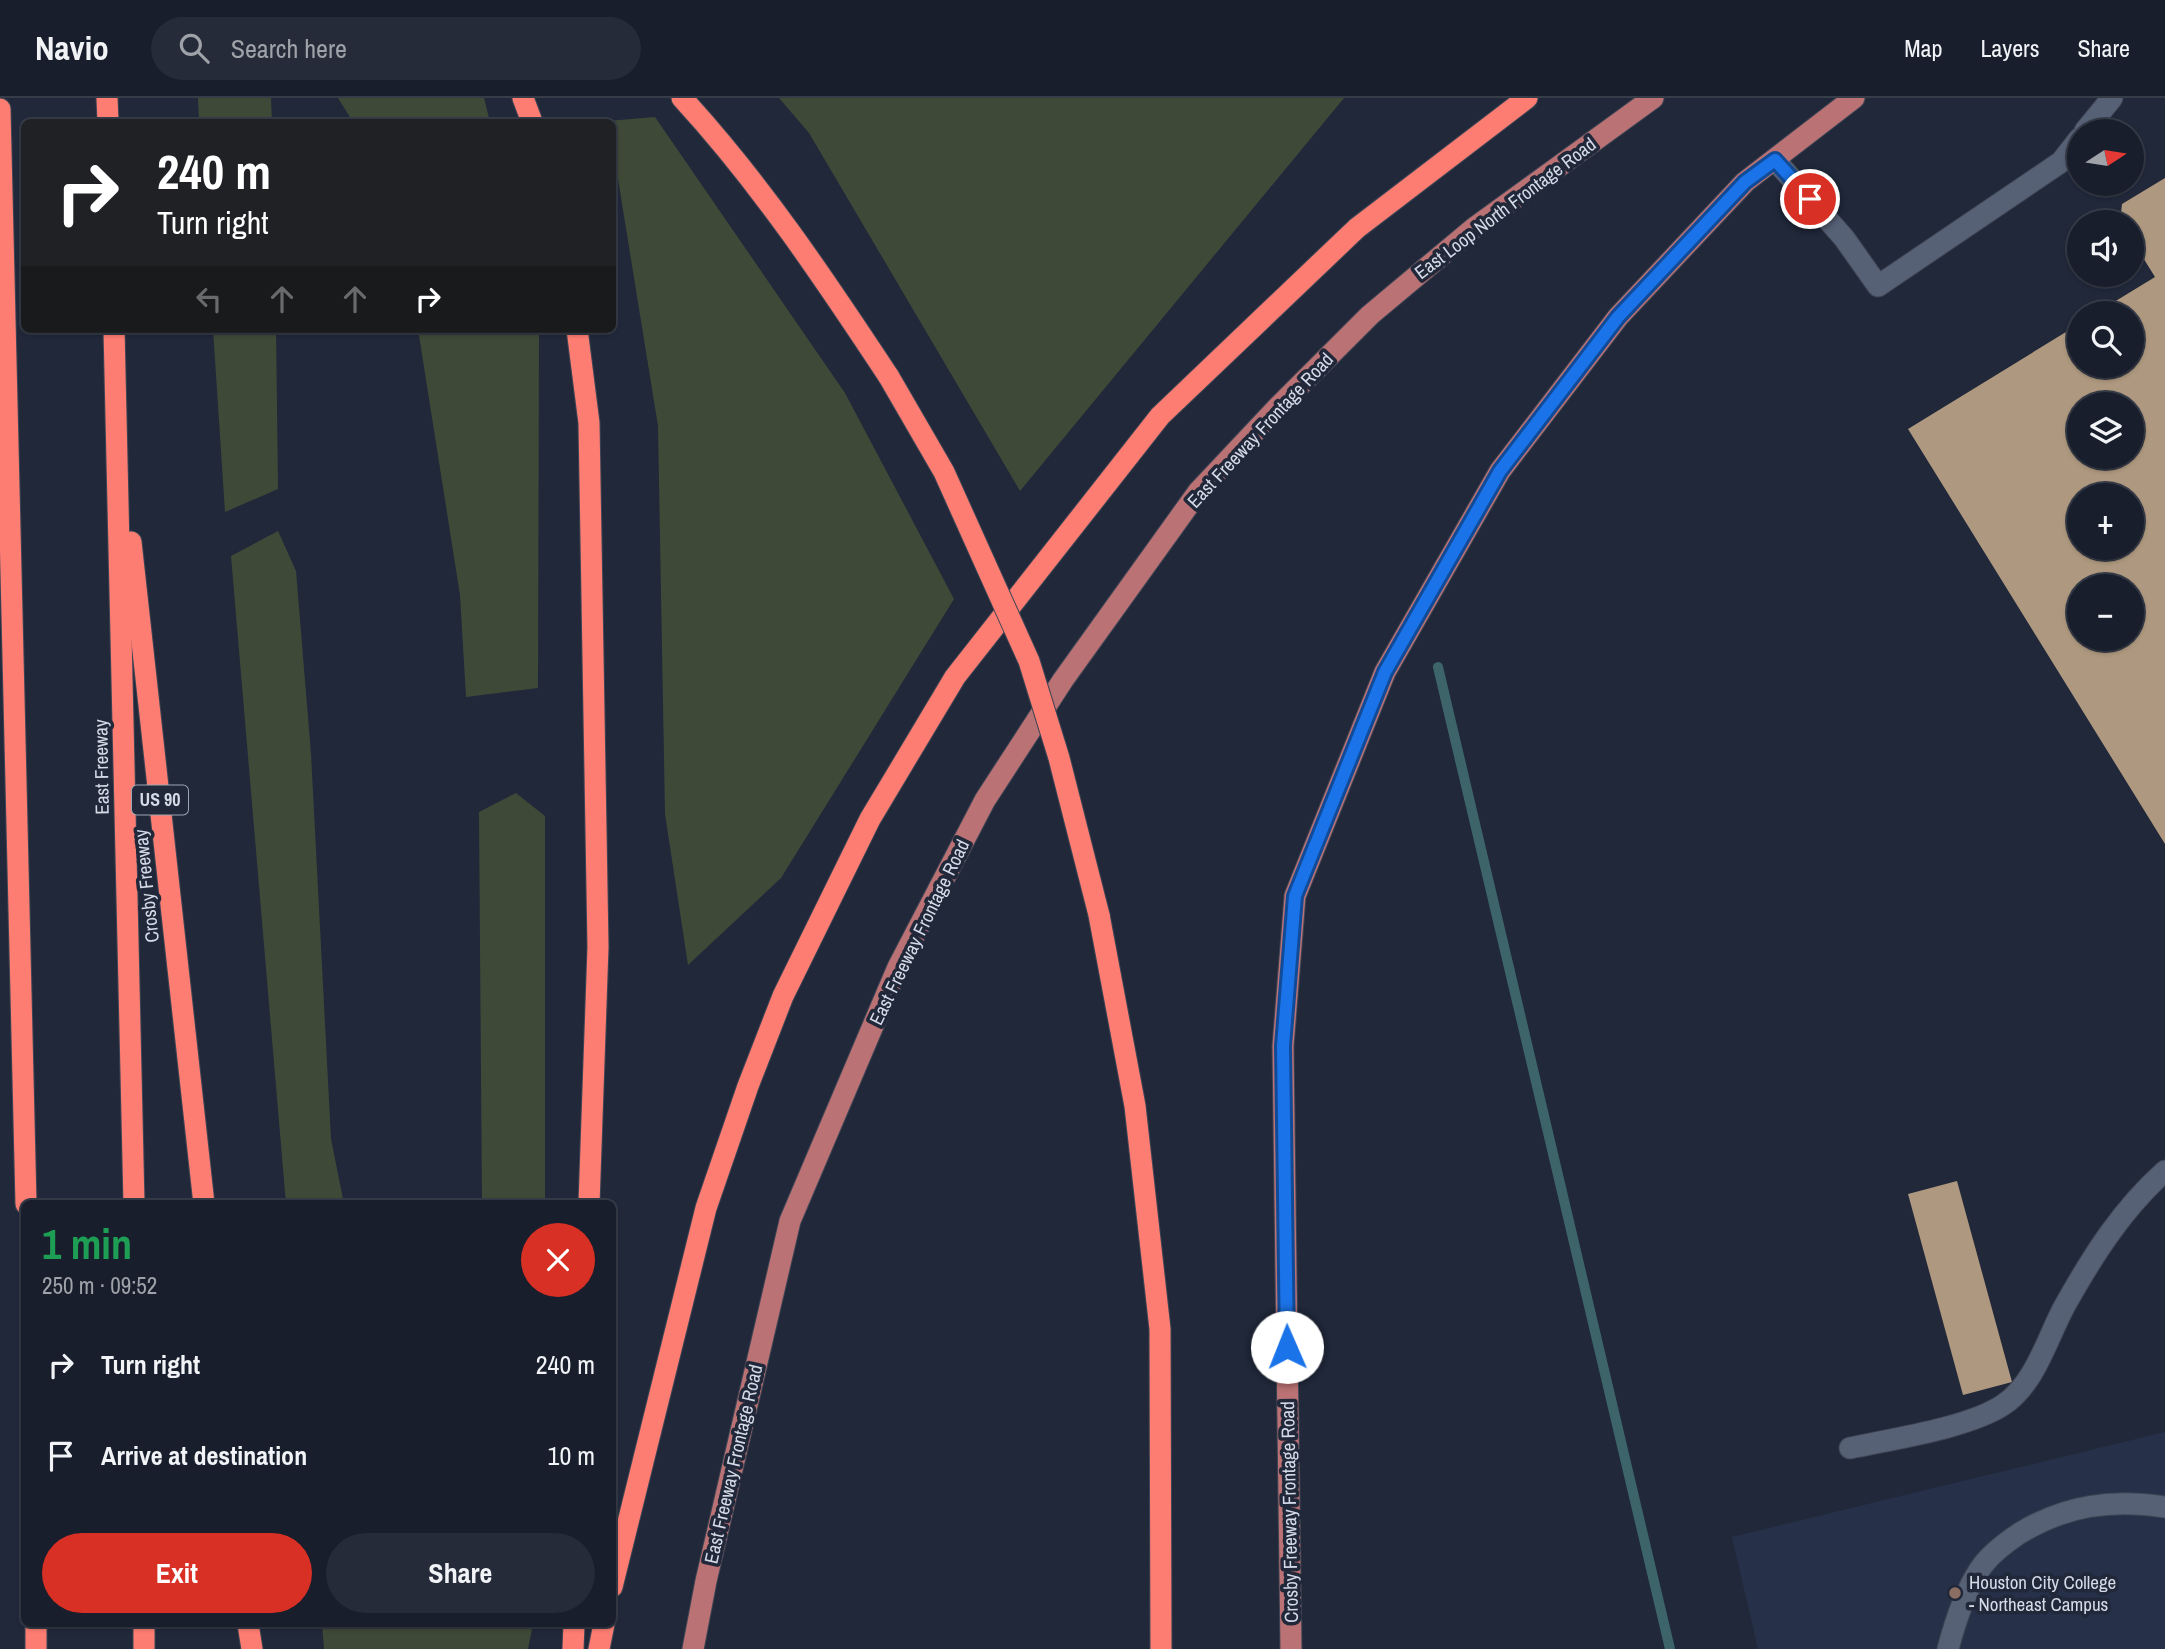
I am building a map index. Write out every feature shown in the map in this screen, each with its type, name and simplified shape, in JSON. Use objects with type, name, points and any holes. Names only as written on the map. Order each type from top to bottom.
[{"type":"highway","points":[[107,98],[108,119]]},
{"type":"highway","points":[[523,98],[531,119]]},
{"type":"highway","points":[[682,98],[755,182],[814,265],[889,377],[944,472],[1029,662],[1059,758],[1099,915],[1135,1106],[1160,1329],[1161,1649]]},
{"type":"highway","points":[[616,1571],[706,1208],[748,1086],[783,996],[870,820],[955,677],[1160,416],[1357,228],[1527,98]]},
{"type":"highway","points":[[0,109],[26,1200]]},
{"type":"highway","name":"East Freeway","points":[[114,333],[134,1200]]},
{"type":"highway","points":[[578,333],[589,423],[598,947],[589,1200]]},
{"type":"highway","name":"Crosby Freeway","points":[[116,397],[204,1200]]},
{"type":"highway","points":[[36,1627],[36,1649]]},
{"type":"highway","points":[[144,1627],[144,1649]]},
{"type":"highway","points":[[248,1627],[252,1649]]},
{"type":"highway","points":[[573,1649],[574,1627]]},
{"type":"highway","points":[[599,1649],[603,1627]]},
{"type":"main road","name":"East Loop North Frontage Road","points":[[1361,323],[1474,228],[1653,98]]},
{"type":"main road","name":"Crosby Freeway Frontage Road","points":[[1290,1649],[1283,1046],[1295,896],[1385,672],[1500,471],[1618,317],[1745,182],[1854,98]]},
{"type":"main road","name":"East Freeway Frontage Road","points":[[693,1649],[709,1567],[790,1222],[898,967],[985,800],[1126,589],[1198,492],[1361,323]]},
{"type":"lane","points":[[2095,119],[2112,98]]},
{"type":"lane","points":[[1775,160],[1844,239],[1878,286],[2061,162],[2067,154]]},
{"type":"lane","points":[[1850,1448],[1963,1422],[2003,1405],[2026,1383],[2064,1307],[2108,1233],[2151,1183],[2165,1171]]},
{"type":"lane","points":[[1948,1649],[1955,1620],[1980,1568],[2009,1540],[2036,1524],[2081,1506],[2110,1503],[2165,1507]]},
{"type":"shaded area","name":"Houston City College - Northeast Campus","points":[[2165,1432],[2165,1649],[1758,1649],[1732,1537]]},
{"type":"green space","points":[[198,98],[271,98],[272,119],[199,119]]},
{"type":"green space","points":[[338,98],[484,98],[489,119],[351,119]]},
{"type":"green space","points":[[779,98],[1344,98],[1020,491],[809,133]]},
{"type":"green space","points":[[655,117],[845,393],[954,599],[781,878],[688,965],[665,814],[658,426],[616,167],[616,120]]},
{"type":"green space","points":[[213,333],[276,333],[278,489],[225,512]]},
{"type":"green space","points":[[419,333],[539,333],[538,688],[466,697],[460,595]]},
{"type":"green space","points":[[278,531],[296,571],[311,754],[331,1139],[343,1200],[286,1200],[231,556]]},
{"type":"green space","points":[[516,793],[545,816],[545,1200],[482,1200],[479,812]]},
{"type":"green space","points":[[322,1627],[532,1627],[528,1649],[324,1649]]},
{"type":"building","points":[[2165,178],[2165,844],[1908,429],[2067,331],[2067,378],[2144,378],[2144,301],[2116,301],[2139,287],[2144,287],[2144,284],[2155,277],[2144,259],[2144,210],[2121,210],[2122,204],[2135,196],[2144,196],[2144,191]]},
{"type":"building","points":[[1957,1181],[2012,1382],[1963,1395],[1908,1194]]},
{"type":"waterway","points":[[1438,667],[1670,1649]]},
{"type":"place","name":"Houston City College - Northeast Campus","points":[[1955,1593]]},
{"type":"route","points":[[1287,1347],[1283,1046],[1295,896],[1385,672],[1500,471],[1618,317],[1745,182],[1775,160],[1810,199]]}]
